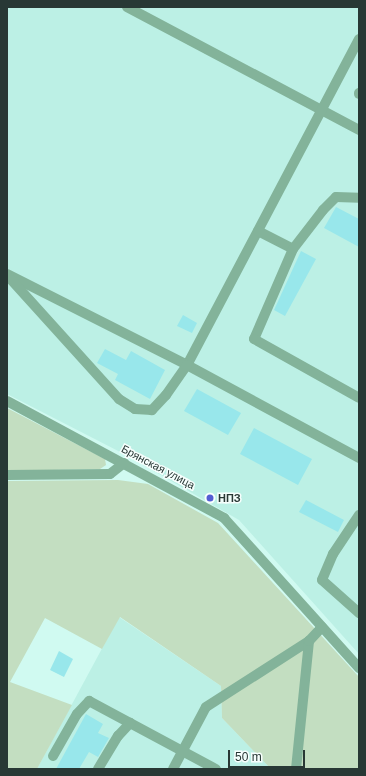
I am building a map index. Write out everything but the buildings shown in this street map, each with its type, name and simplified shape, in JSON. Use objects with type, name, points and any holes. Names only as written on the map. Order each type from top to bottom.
[{"type":"street","points":[[126,7],[359,130]]},
{"type":"street","points":[[7,275],[119,399],[135,409],[152,410],[166,395],[187,366],[359,39]]},
{"type":"street","points":[[359,198],[336,197],[323,210],[293,250],[254,339],[359,398]]},
{"type":"street","points":[[258,231],[293,250]]},
{"type":"street","points":[[7,275],[187,366],[359,458]]},
{"type":"street","name":"Брянская улица","points":[[7,401],[224,518],[236,529],[359,668]]},
{"type":"street","points":[[7,475],[110,474],[124,463]]},
{"type":"street","points":[[359,515],[333,554],[322,580],[359,613]]},
{"type":"street","points":[[173,769],[184,751],[206,707],[310,641],[322,627]]},
{"type":"street","points":[[296,769],[310,641]]},
{"type":"street","points":[[53,756],[77,714],[89,701],[216,769]]},
{"type":"street","points":[[98,769],[118,736],[130,723]]},
{"type":"shaded area","points":[[7,7],[359,7],[359,654],[239,520],[126,455],[7,394]]},
{"type":"shaded area","points":[[7,408],[105,459],[106,465],[100,469],[7,471]]},
{"type":"shaded area","points":[[118,480],[148,484],[218,523],[359,677],[359,769],[271,769],[222,718],[221,686],[120,617],[102,649],[45,618],[10,682],[72,705],[37,769],[7,769],[7,481]]},
{"type":"shaded area","points":[[119,617],[221,686],[222,718],[271,769],[37,769]]},
{"type":"place","name":"НПЗ","points":[[210,498]]}]
